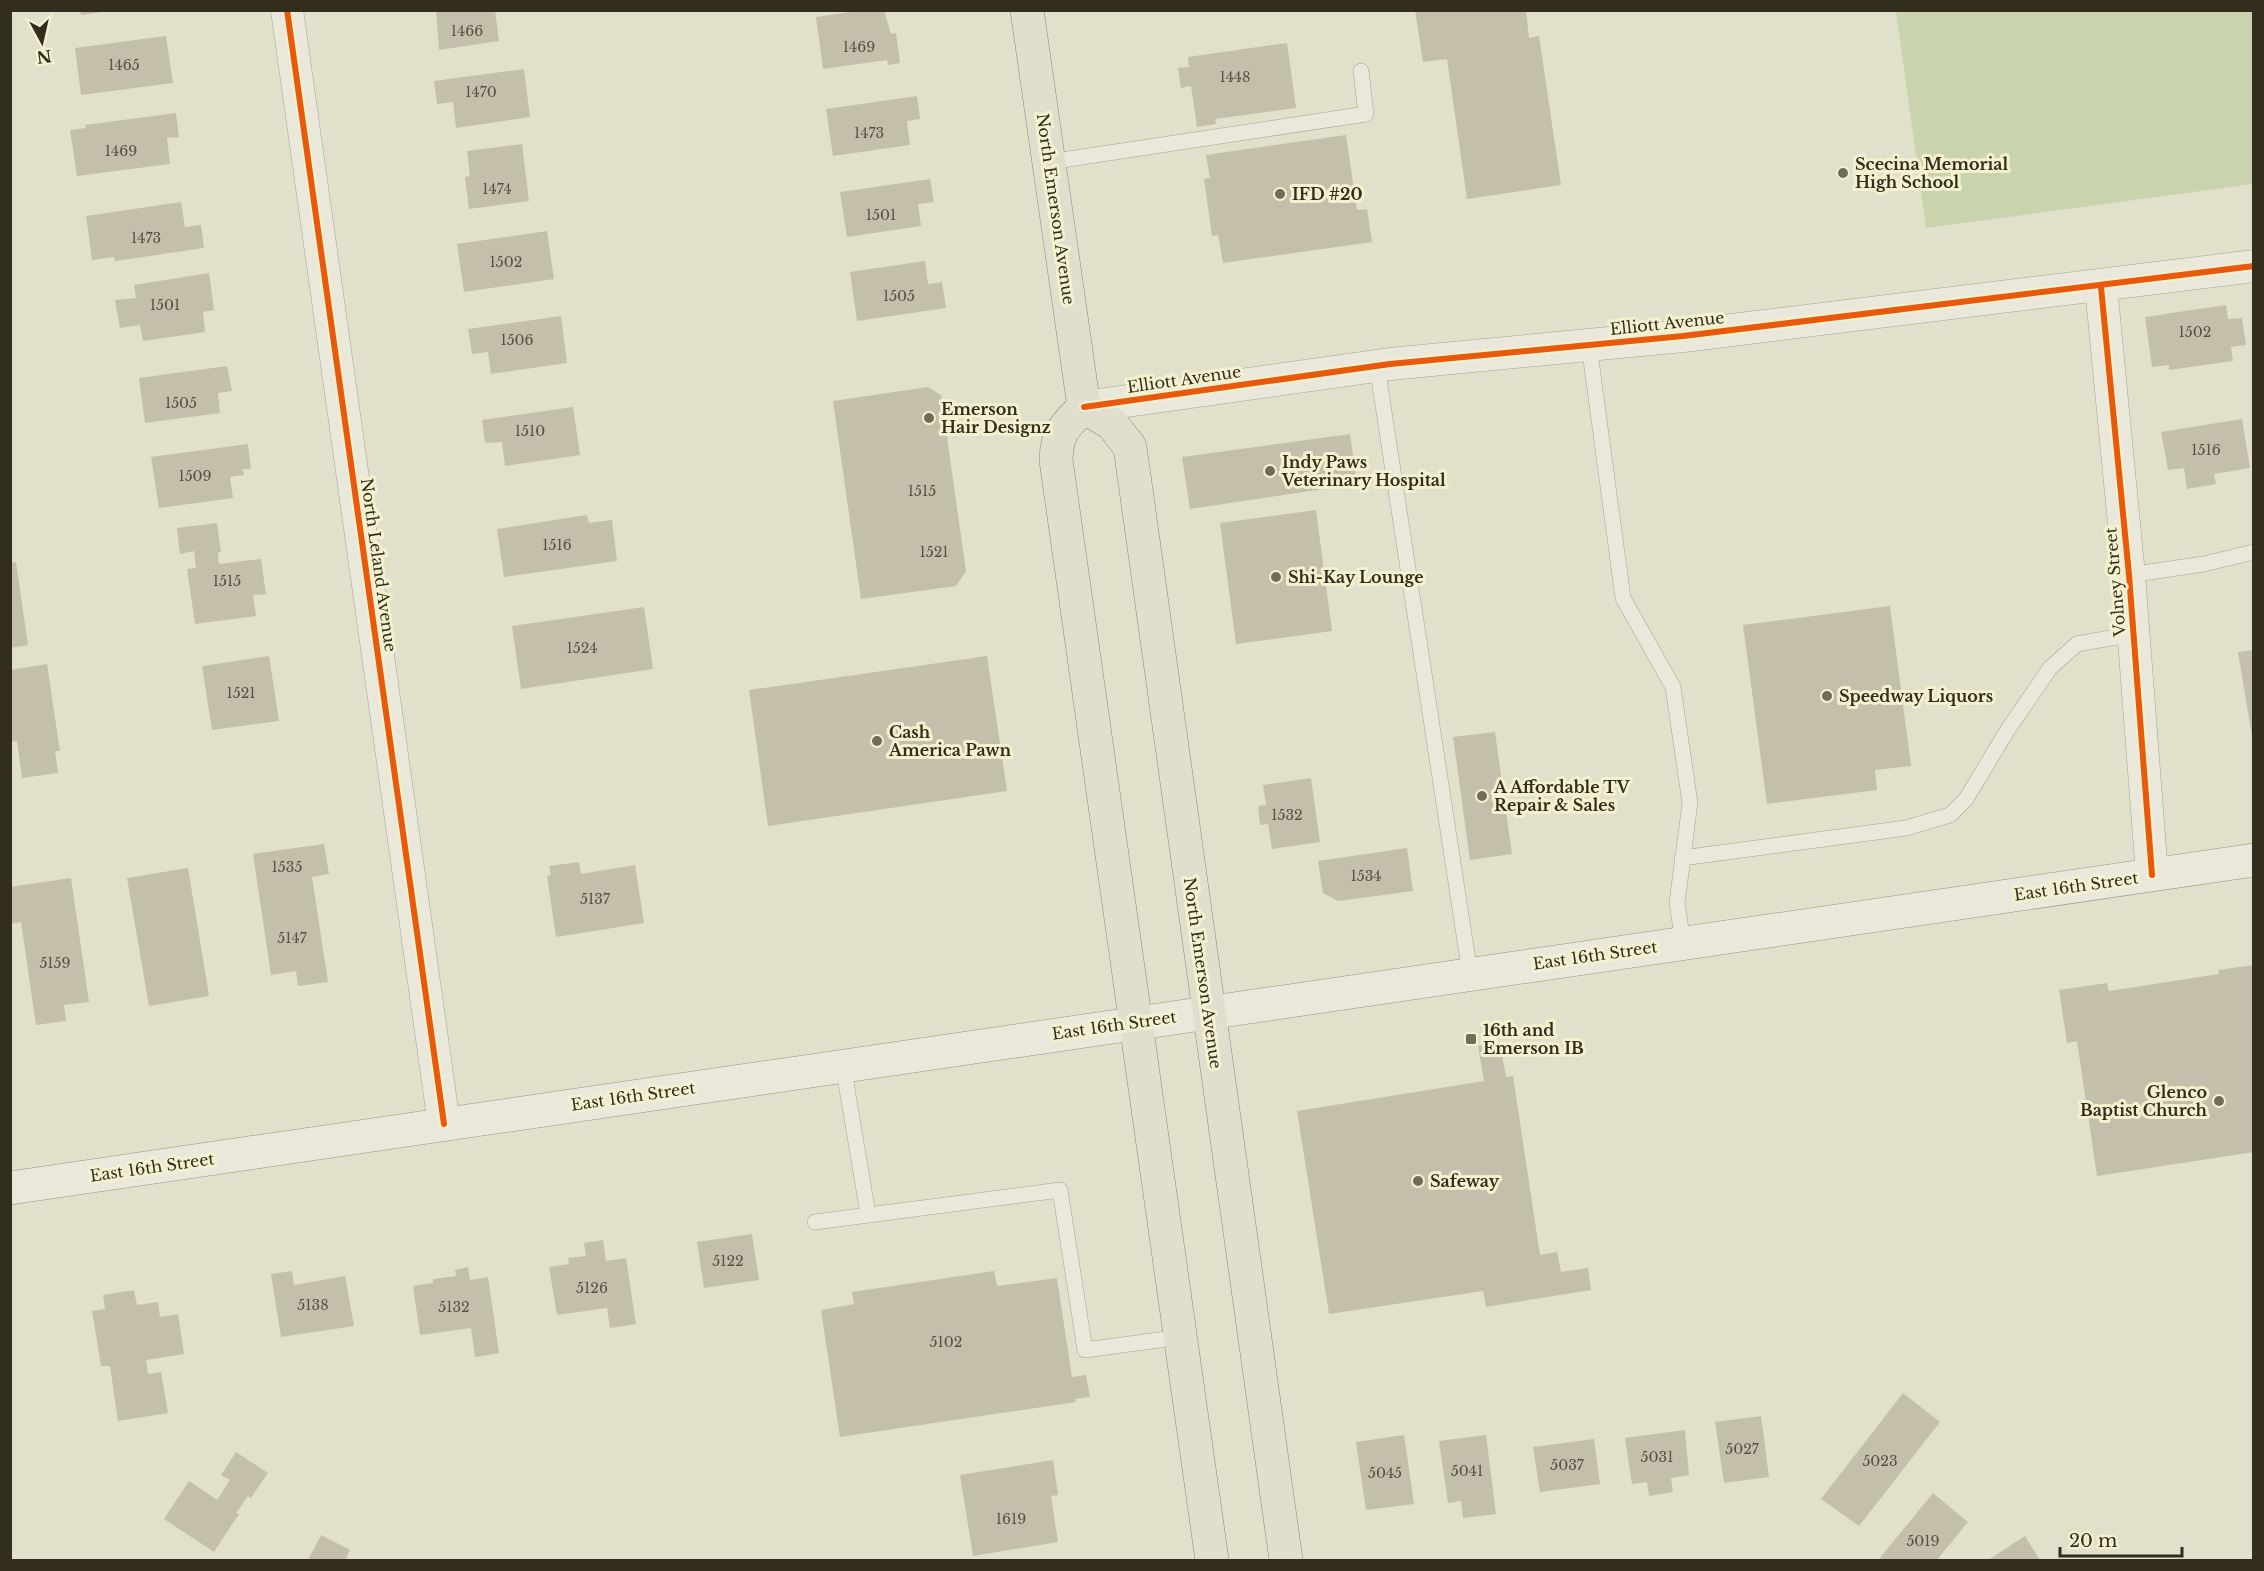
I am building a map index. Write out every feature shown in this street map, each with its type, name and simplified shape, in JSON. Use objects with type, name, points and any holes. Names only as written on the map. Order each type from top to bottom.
[{"type":"main road","name":"North Emerson Avenue","points":[[1027,10],[1084,407],[1112,424],[1130,447],[1286,1560]]},
{"type":"main road","points":[[1084,407],[1062,429],[1056,442],[1056,460],[1212,1560]]},
{"type":"main road","name":"East 16th Street","points":[[10,1188],[2253,860]]},
{"type":"street","name":"North Leland Avenue","points":[[287,10],[444,1124]]},
{"type":"street","name":"Elliott Avenue","points":[[1084,407],[1377,366],[1589,345],[2101,287],[2253,266]]},
{"type":"street","name":"Volney Street","points":[[2101,287],[2129,574],[2152,875]]},
{"type":"lane","points":[[1049,162],[1366,114],[1361,71]]},
{"type":"lane","points":[[1589,345],[1623,598],[1673,687],[1690,803],[1677,903],[1683,942]]},
{"type":"lane","points":[[1377,366],[1470,974]]},
{"type":"lane","points":[[2129,574],[2204,564],[2253,552]]},
{"type":"lane","points":[[1682,858],[1906,828],[1950,815],[1966,799],[2007,731],[2050,668],[2077,644],[2133,634]]},
{"type":"lane","points":[[843,1065],[868,1214]]},
{"type":"lane","points":[[815,1222],[1060,1190],[1084,1350],[1180,1337]]},
{"type":"green space","points":[[1896,11],[2253,11],[2253,184],[1926,228]]},
{"type":"building","points":[[80,10],[102,10],[102,12],[81,15]]},
{"type":"building","points":[[436,10],[495,10],[499,41],[439,50]]},
{"type":"building","points":[[864,10],[884,10],[891,34],[896,33],[900,63],[888,65],[887,60],[823,69],[816,17]]},
{"type":"building","points":[[1415,10],[1526,10],[1529,38],[1539,36],[1561,185],[1467,199],[1447,59],[1423,62]]},
{"type":"building","points":[[166,36],[173,83],[81,95],[75,48]]},
{"type":"building","points":[[1287,43],[1296,108],[1215,119],[1216,124],[1197,127],[1191,86],[1181,88],[1178,68],[1189,67],[1188,57]]},
{"type":"building","points":[[524,69],[530,117],[456,128],[453,102],[437,104],[434,81]]},
{"type":"building","points":[[917,96],[920,119],[907,121],[910,145],[833,156],[826,109]]},
{"type":"building","points":[[176,113],[179,137],[167,138],[170,164],[77,176],[70,130],[86,128],[85,125]]},
{"type":"building","name":"IFD #20","points":[[1346,135],[1357,210],[1367,209],[1372,242],[1223,263],[1218,235],[1212,236],[1204,179],[1210,178],[1206,155]]},
{"type":"building","points":[[522,144],[529,201],[469,209],[465,177],[470,176],[467,151]]},
{"type":"building","points":[[930,179],[934,202],[918,204],[921,226],[847,237],[840,192]]},
{"type":"building","points":[[181,202],[185,227],[201,225],[204,248],[115,261],[114,257],[92,260],[86,216]]},
{"type":"building","points":[[547,231],[554,279],[464,292],[457,244]]},
{"type":"building","points":[[925,261],[928,284],[942,282],[946,308],[857,321],[850,272]]},
{"type":"building","points":[[209,273],[214,310],[203,312],[205,332],[143,341],[140,325],[120,328],[115,300],[136,298],[134,285]]},
{"type":"building","points":[[2226,305],[2228,319],[2242,318],[2246,345],[2231,347],[2233,361],[2169,370],[2169,365],[2152,367],[2145,317]]},
{"type":"building","points":[[561,316],[567,363],[491,374],[488,352],[472,354],[468,329]]},
{"type":"building","points":[[227,366],[232,391],[218,393],[220,413],[145,423],[139,378]]},
{"type":"building","points":[[928,387],[941,395],[966,571],[956,586],[861,599],[833,401]]},
{"type":"building","points":[[573,407],[580,455],[505,466],[502,442],[485,443],[482,420]]},
{"type":"building","points":[[2242,419],[2250,468],[2214,474],[2216,484],[2187,489],[2184,468],[2168,470],[2161,432]]},
{"type":"building","name":"Indy Paws Veterinary Hospital","points":[[1350,434],[1357,484],[1190,509],[1182,457]]},
{"type":"building","points":[[248,444],[251,469],[243,469],[244,475],[230,477],[233,498],[159,508],[151,457]]},
{"type":"building","name":"Shi-Kay Lounge","points":[[1316,510],[1332,631],[1236,644],[1220,523]]},
{"type":"building","points":[[587,515],[589,523],[612,520],[617,561],[504,577],[497,529]]},
{"type":"building","points":[[217,523],[221,552],[218,552],[219,564],[261,559],[266,594],[253,595],[256,616],[195,624],[187,569],[196,568],[194,551],[180,554],[177,528]]},
{"type":"building","points":[[16,562],[28,645],[10,648],[10,563]]},
{"type":"building","name":"Speedway Liquors","points":[[1890,606],[1911,766],[1875,770],[1877,790],[1767,804],[1743,625]]},
{"type":"building","points":[[644,607],[653,669],[521,689],[512,626]]},
{"type":"building","points":[[2254,650],[2254,736],[2252,736],[2238,652]]},
{"type":"building","points":[[269,656],[279,721],[212,730],[202,666]]},
{"type":"building","name":"Cash America Pawn","points":[[987,656],[1007,791],[768,826],[749,690]]},
{"type":"building","points":[[47,664],[60,751],[55,751],[58,773],[22,778],[17,741],[10,742],[10,670]]},
{"type":"building","name":"A Affordable TV Repair & Sales","points":[[1495,732],[1512,854],[1470,860],[1453,737]]},
{"type":"building","points":[[1311,778],[1320,842],[1272,849],[1268,824],[1260,825],[1258,806],[1266,805],[1263,785]]},
{"type":"building","points":[[324,844],[329,874],[312,877],[328,982],[298,986],[296,971],[271,975],[253,854]]},
{"type":"building","points":[[1407,848],[1413,891],[1338,901],[1323,893],[1318,861]]},
{"type":"building","points":[[579,862],[581,874],[635,865],[644,923],[556,937],[547,876],[551,875],[549,866]]},
{"type":"building","points":[[188,868],[209,996],[149,1006],[127,878]]},
{"type":"building","points":[[71,878],[89,1002],[64,1005],[66,1021],[36,1025],[21,922],[10,924],[10,887]]},
{"type":"building","points":[[2254,965],[2254,1152],[2097,1176],[2077,1041],[2067,1043],[2059,990],[2107,983],[2109,991],[2219,974],[2218,970]]},
{"type":"building","name":"Safeway","points":[[1500,1043],[1506,1077],[1513,1076],[1540,1255],[1557,1252],[1561,1272],[1588,1268],[1591,1290],[1486,1307],[1483,1291],[1329,1314],[1297,1111],[1484,1081],[1478,1046]]},
{"type":"building","points":[[752,1234],[759,1280],[704,1288],[697,1242]]},
{"type":"building","points":[[603,1240],[606,1261],[626,1258],[636,1324],[610,1328],[607,1308],[557,1315],[549,1267],[569,1264],[568,1258],[586,1256],[584,1243]]},
{"type":"building","points":[[468,1267],[470,1280],[488,1277],[499,1353],[475,1357],[471,1328],[420,1335],[413,1286],[433,1283],[433,1279],[456,1276],[455,1270]]},
{"type":"building","points":[[292,1271],[294,1285],[345,1276],[354,1326],[281,1337],[271,1274]]},
{"type":"building","points":[[994,1271],[997,1286],[1057,1278],[1072,1377],[1086,1375],[1090,1397],[1075,1399],[1076,1402],[840,1437],[821,1310],[854,1304],[852,1292]]},
{"type":"building","points":[[134,1290],[137,1305],[158,1302],[160,1317],[178,1314],[184,1354],[146,1360],[148,1374],[161,1372],[168,1413],[118,1421],[110,1366],[101,1366],[92,1311],[105,1309],[103,1295]]},
{"type":"building","points":[[1903,1393],[1940,1422],[1859,1526],[1821,1499]]},
{"type":"building","points":[[1761,1416],[1769,1477],[1724,1483],[1715,1422]]},
{"type":"building","points":[[1685,1430],[1689,1475],[1671,1478],[1673,1492],[1649,1496],[1647,1482],[1632,1484],[1625,1438]]},
{"type":"building","points":[[1404,1435],[1414,1504],[1366,1510],[1356,1442]]},
{"type":"building","points":[[1486,1435],[1496,1514],[1463,1518],[1461,1501],[1448,1503],[1439,1441]]},
{"type":"building","points":[[1594,1439],[1600,1484],[1540,1492],[1533,1447]]},
{"type":"building","points":[[236,1452],[268,1473],[251,1498],[248,1496],[236,1513],[239,1514],[214,1552],[164,1519],[189,1481],[217,1500],[230,1480],[221,1475]]},
{"type":"building","points":[[1053,1460],[1058,1495],[1051,1496],[1058,1542],[973,1556],[960,1475]]},
{"type":"building","points":[[1933,1493],[1968,1522],[1937,1560],[1880,1560],[1879,1559]]},
{"type":"building","points":[[321,1535],[350,1550],[346,1559],[350,1560],[308,1560]]},
{"type":"building","points":[[2025,1536],[2040,1560],[1988,1560]]},
{"type":"cycle path","points":[[287,10],[444,1124]]},
{"type":"cycle path","points":[[1084,407],[1390,364],[1683,336],[2254,266]]},
{"type":"cycle path","points":[[2101,287],[2129,575],[2152,875]]},
{"type":"place","name":"Scecina Memorial High School","points":[[1843,173]]},
{"type":"place","name":"IFD #20","points":[[1280,194]]},
{"type":"place","name":"Emerson Hair Designz","points":[[929,418]]},
{"type":"place","name":"Indy Paws Veterinary Hospital","points":[[1270,471]]},
{"type":"place","name":"Shi-Kay Lounge","points":[[1276,577]]},
{"type":"place","name":"Speedway Liquors","points":[[1827,696]]},
{"type":"place","name":"Cash America Pawn","points":[[877,741]]},
{"type":"place","name":"A Affordable TV Repair & Sales","points":[[1482,796]]},
{"type":"place","name":"16th and Emerson IB","points":[[1471,1039]]},
{"type":"place","name":"Glenco Baptist Church","points":[[2219,1101]]},
{"type":"place","name":"Safeway","points":[[1418,1181]]}]
